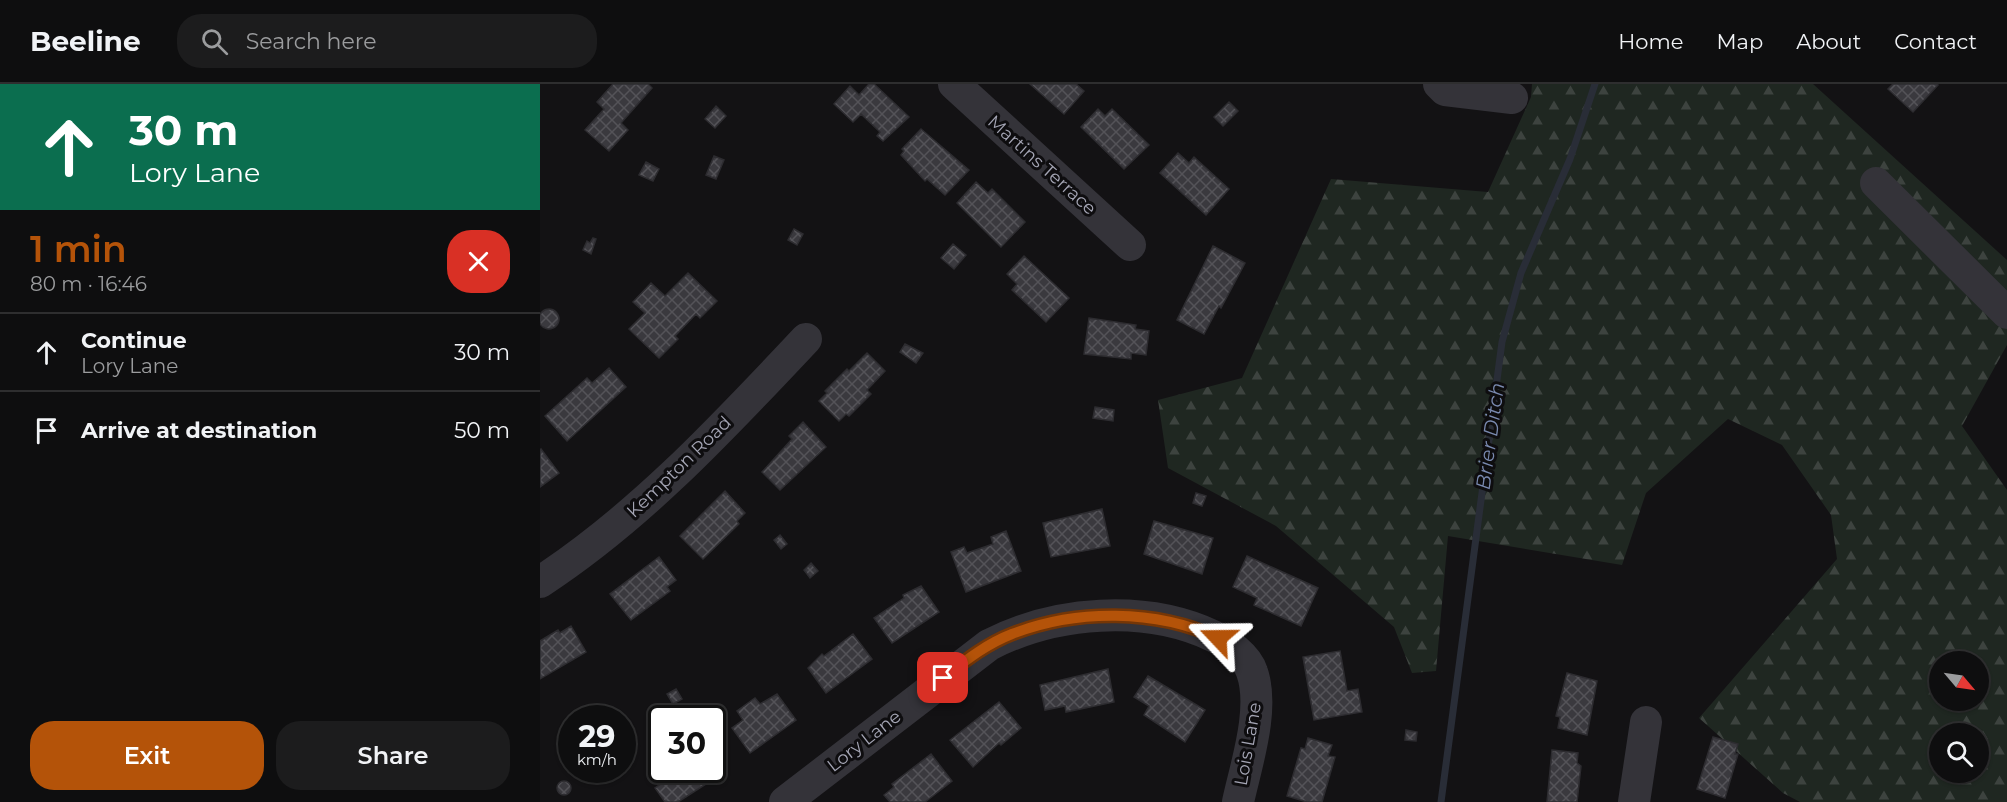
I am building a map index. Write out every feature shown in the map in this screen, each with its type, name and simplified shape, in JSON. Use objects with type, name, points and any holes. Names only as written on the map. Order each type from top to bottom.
[{"type":"street","name":"Martins Terrace","points":[[954,84],[1130,245]]},
{"type":"street","points":[[1439,84],[1445,90],[1512,98]]},
{"type":"street","points":[[1876,183],[2007,313]]},
{"type":"street","name":"Kempton Road","points":[[540,582],[622,521],[703,446],[806,339]]},
{"type":"street","name":"Lois Lane","points":[[1106,617],[1137,616],[1175,621],[1218,638],[1243,658],[1252,670],[1257,692],[1256,715],[1238,802]]},
{"type":"street","name":"Lory Lane","points":[[785,802],[989,645],[1013,633],[1050,623],[1106,617]]},
{"type":"street","points":[[1634,802],[1646,722]]},
{"type":"green space","points":[[1532,84],[1813,84],[2007,260],[2007,345],[1962,426],[2007,490],[2007,802],[1800,802],[1783,793],[1699,718],[1837,559],[1831,515],[1782,445],[1728,419],[1646,493],[1622,565],[1448,536],[1436,671],[1412,673],[1394,627],[1276,526],[1168,468],[1158,400],[1242,378],[1331,179],[1488,192],[1531,97]]},
{"type":"building","points":[[613,84],[648,84],[652,88],[621,123],[628,130],[609,151],[585,130],[604,109],[597,102]]},
{"type":"building","points":[[869,84],[874,84],[909,117],[883,141],[877,136],[880,132],[861,114],[853,122],[834,104],[850,86],[859,95]]},
{"type":"building","points":[[1030,84],[1076,84],[1084,91],[1064,114]]},
{"type":"building","points":[[1893,84],[1938,85],[1913,112],[1888,89]]},
{"type":"building","points":[[1229,102],[1238,111],[1223,126],[1214,117]]},
{"type":"building","points":[[716,106],[726,116],[715,128],[705,119]]},
{"type":"building","points":[[1098,109],[1105,116],[1112,109],[1149,145],[1124,169],[1081,127]]},
{"type":"building","points":[[921,129],[969,170],[945,195],[927,179],[925,181],[901,155],[904,151],[902,149]]},
{"type":"building","points":[[1178,153],[1189,163],[1194,157],[1229,189],[1206,215],[1160,173]]},
{"type":"building","points":[[714,156],[724,160],[716,179],[706,175]]},
{"type":"building","points":[[646,162],[659,169],[653,181],[639,175]]},
{"type":"building","points":[[976,182],[988,193],[992,189],[1025,222],[1001,247],[957,203]]},
{"type":"building","points":[[794,229],[803,234],[797,245],[788,240]]},
{"type":"building","points":[[593,238],[596,239],[591,254],[583,250],[587,241],[590,243]]},
{"type":"building","points":[[953,244],[966,255],[954,269],[941,258]]},
{"type":"building","points":[[1213,246],[1245,263],[1204,334],[1177,320]]},
{"type":"building","points":[[1024,256],[1069,298],[1046,322],[1012,290],[1017,284],[1007,274]]},
{"type":"building","points":[[688,273],[717,301],[700,318],[696,314],[675,336],[678,339],[659,358],[629,329],[645,313],[633,302],[651,283],[665,296]]},
{"type":"building","points":[[545,310],[553,310],[558,315],[558,323],[553,328],[545,328],[540,323],[540,315]]},
{"type":"building","points":[[1089,318],[1136,325],[1135,329],[1149,331],[1146,355],[1131,353],[1131,359],[1084,354]]},
{"type":"building","points":[[905,344],[923,353],[916,363],[900,352]]},
{"type":"building","points":[[867,353],[885,371],[867,390],[871,394],[849,416],[846,414],[839,421],[819,401],[827,393],[825,391],[847,369],[849,371]]},
{"type":"building","points":[[609,368],[626,387],[567,441],[545,416],[587,378],[592,383]]},
{"type":"building","points":[[1095,407],[1114,410],[1113,421],[1093,418]]},
{"type":"building","points":[[803,422],[826,447],[780,490],[762,472],[792,439],[789,436]]},
{"type":"building","points":[[540,450],[559,473],[540,487]]},
{"type":"building","points":[[725,491],[745,513],[737,521],[739,524],[703,559],[680,536]]},
{"type":"building","points":[[1196,493],[1206,496],[1202,506],[1193,503]]},
{"type":"building","points":[[1102,509],[1110,546],[1051,557],[1043,523]]},
{"type":"building","points":[[1154,521],[1213,538],[1202,574],[1144,554]]},
{"type":"building","points":[[1006,531],[1021,571],[966,592],[951,552],[964,547],[967,553],[993,544],[991,537]]},
{"type":"building","points":[[780,535],[787,544],[781,549],[774,540]]},
{"type":"building","points":[[1247,556],[1318,588],[1301,626],[1254,605],[1257,598],[1233,587]]},
{"type":"building","points":[[659,557],[676,580],[667,587],[670,591],[631,620],[610,594]]},
{"type":"building","points":[[811,563],[818,571],[810,578],[804,570]]},
{"type":"building","points":[[921,586],[939,612],[892,643],[874,618],[904,598],[903,595]]},
{"type":"building","points":[[571,626],[586,652],[540,679],[540,641],[558,630],[560,633]]},
{"type":"building","points":[[853,634],[872,659],[826,693],[808,668],[822,654],[824,656]]},
{"type":"building","points":[[1340,651],[1347,691],[1358,689],[1362,712],[1314,720],[1303,657]]},
{"type":"building","points":[[1108,669],[1114,702],[1066,712],[1065,706],[1045,710],[1040,685]]},
{"type":"building","points":[[1567,673],[1597,681],[1587,735],[1558,728],[1560,717],[1556,716]]},
{"type":"building","points":[[1148,676],[1205,710],[1185,742],[1144,715],[1149,706],[1134,697]]},
{"type":"building","points":[[676,689],[682,699],[673,704],[667,694]]},
{"type":"building","points":[[777,694],[796,720],[750,753],[732,728],[743,720],[737,711],[755,698],[760,704]]},
{"type":"building","points":[[999,702],[1021,728],[1001,745],[999,743],[973,767],[950,740]]},
{"type":"building","points":[[1406,730],[1417,732],[1416,741],[1405,740]]},
{"type":"building","points":[[1713,737],[1738,744],[1735,754],[1738,754],[1725,798],[1697,789]]},
{"type":"building","points":[[1308,738],[1332,745],[1328,756],[1335,757],[1322,802],[1307,802],[1287,796],[1301,748],[1305,749]]},
{"type":"building","points":[[1552,750],[1578,753],[1577,763],[1581,766],[1577,802],[1547,802]]},
{"type":"building","points":[[931,754],[952,781],[925,802],[890,802],[884,795],[894,787],[892,784]]},
{"type":"building","points":[[559,783],[570,785],[569,793],[564,795],[559,793],[557,788]]},
{"type":"building","points":[[662,783],[708,783],[678,802],[665,802],[655,788]]},
{"type":"waterway","name":"Brier Ditch","points":[[1441,802],[1502,342],[1521,273],[1570,159],[1595,84]]},
{"type":"route","points":[[943,678],[989,645],[1013,633],[1050,623],[1083,618],[1137,616],[1175,621],[1218,638]]}]
